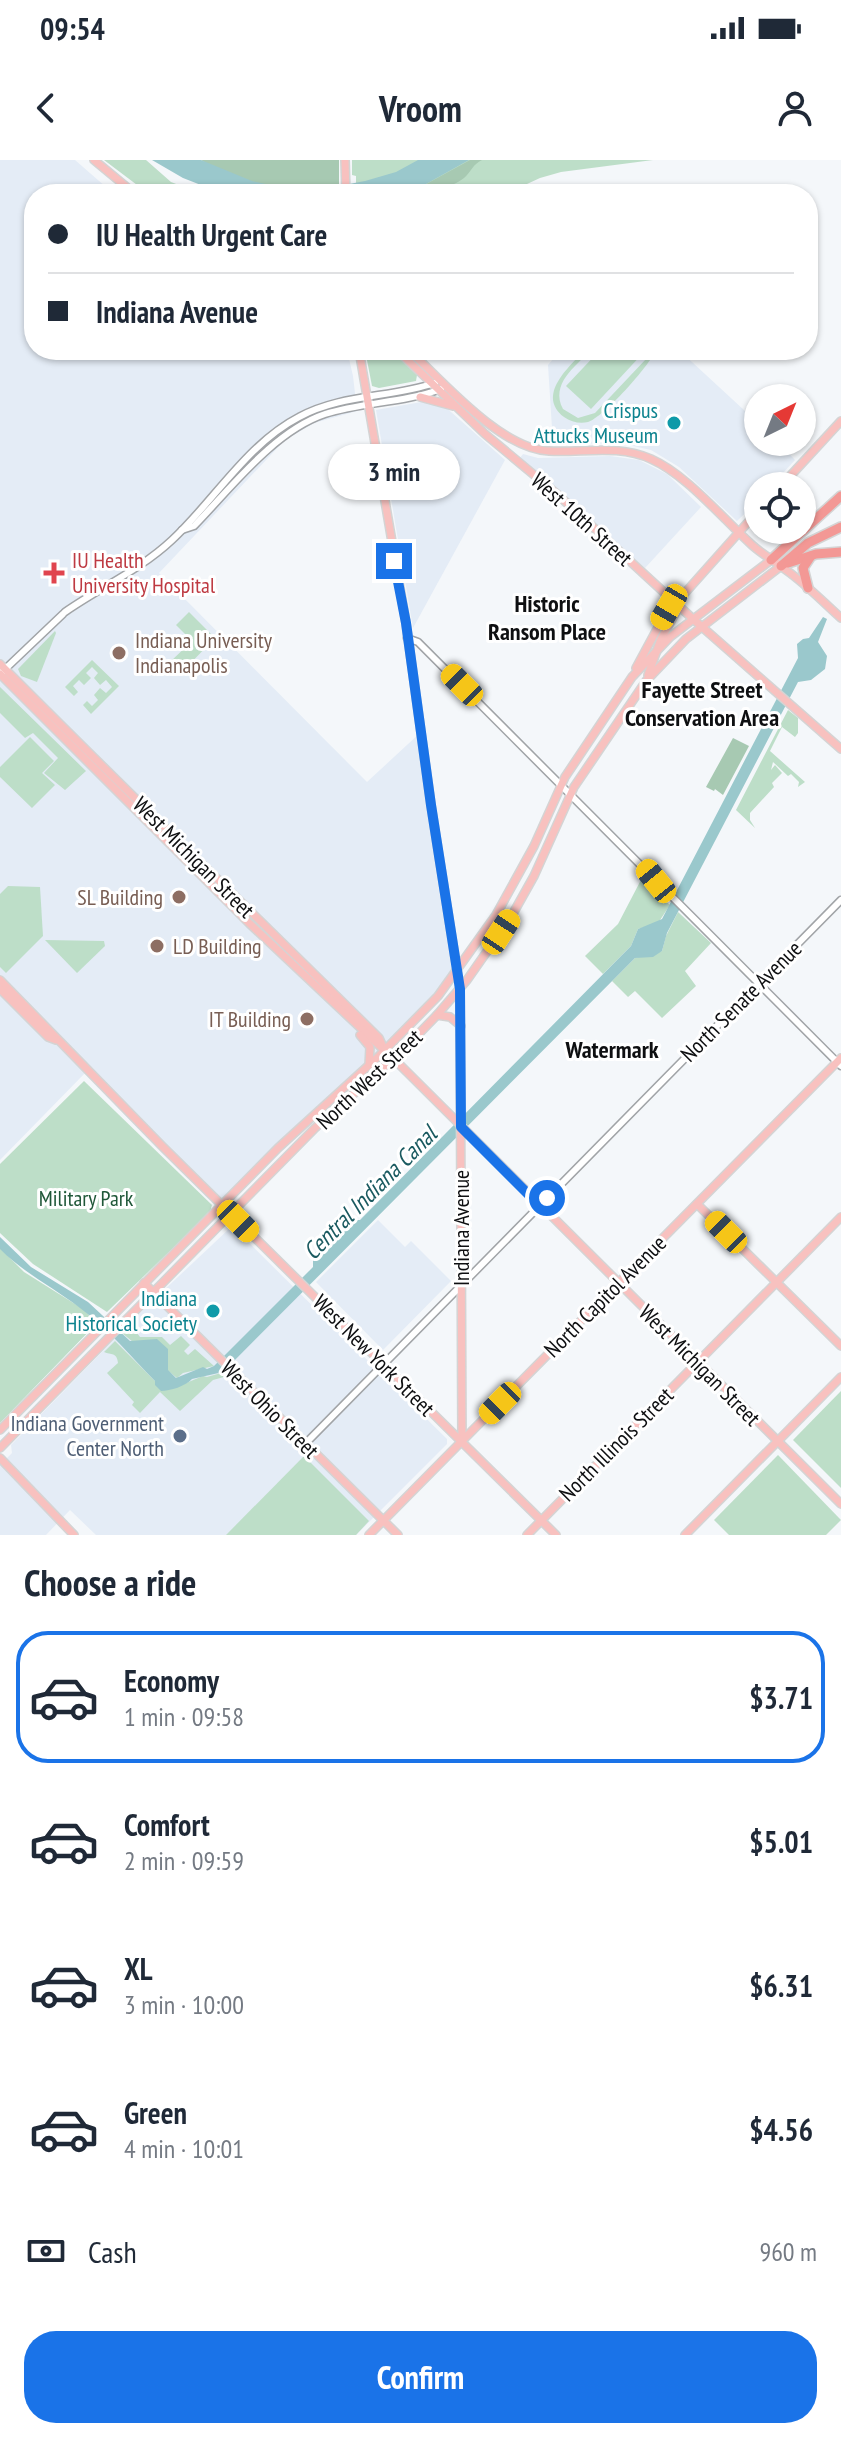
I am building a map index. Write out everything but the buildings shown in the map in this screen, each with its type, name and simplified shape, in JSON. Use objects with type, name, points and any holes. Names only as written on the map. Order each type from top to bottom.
[{"type":"highway","points":[[771,560],[841,496]]},
{"type":"highway","points":[[781,566],[808,543],[841,527]]},
{"type":"highway","points":[[781,566],[813,554],[841,552]]},
{"type":"highway","points":[[808,588],[803,568],[813,554]]},
{"type":"main road","points":[[94,160],[123,184]]},
{"type":"main road","points":[[345,160],[346,184]]},
{"type":"main road","name":"Indiana Avenue","points":[[361,360],[460,989],[462,1442]]},
{"type":"main road","name":"West 10th Street","points":[[409,360],[440,385]]},
{"type":"main road","name":"West 10th Street","points":[[418,360],[455,406],[841,749]]},
{"type":"main road","points":[[440,385],[500,433],[522,446],[548,451],[619,451],[655,461],[841,618]]},
{"type":"main road","points":[[420,397],[455,406]]},
{"type":"main road","points":[[794,472],[841,421]]},
{"type":"main road","points":[[632,677],[670,605],[676,603],[744,526]]},
{"type":"main road","name":"North West Street","points":[[0,1430],[292,1133],[385,1051],[456,974],[514,885],[561,783],[632,677],[656,650],[771,560]]},
{"type":"main road","name":"North West Street","points":[[0,1448],[333,1111],[393,1059],[437,1015],[494,944],[526,890],[570,794],[646,681],[678,646],[781,566]]},
{"type":"main road","points":[[646,681],[656,650],[677,610],[676,603]]},
{"type":"main road","name":"West Michigan Street","points":[[1,671],[249,923],[385,1051],[454,1119],[462,1132],[841,1504]]},
{"type":"main road","name":"West Michigan Street","points":[[1,671],[239,903],[294,952],[379,1038],[385,1051]]},
{"type":"main road","name":"West New York Street","points":[[0,980],[55,1034],[56,1040]]},
{"type":"main road","name":"West New York Street","points":[[0,989],[48,1037],[56,1040],[556,1535]]},
{"type":"main road","points":[[437,1015],[450,1017],[461,1026]]},
{"type":"main road","points":[[347,1017],[370,1047],[369,1065]]},
{"type":"main road","name":"North Capitol Avenue","points":[[369,1535],[840,1062]]},
{"type":"main road","points":[[697,1204],[841,1346]]},
{"type":"main road","name":"North Illinois Street","points":[[527,1535],[841,1217]]},
{"type":"main road","name":"West Ohio Street","points":[[144,1283],[398,1535]]},
{"type":"main road","points":[[685,1535],[841,1377]]},
{"type":"main road","points":[[0,1458],[74,1535]]},
{"type":"street","points":[[1,671],[64,613],[136,569],[181,531],[194,526],[285,436],[317,417],[368,401],[440,385]]},
{"type":"street","points":[[368,401],[420,397],[440,385]]},
{"type":"street","points":[[407,638],[418,642],[758,984],[840,1062]]},
{"type":"street","name":"North Senate Avenue","points":[[305,1444],[841,900]]},
{"type":"shaded area","name":"Indiana University Indianapolis","points":[[0,160],[75,160],[103,184],[24,184],[24,360],[349,360],[357,411],[314,423],[285,440],[159,573],[367,782],[421,732],[456,974],[222,1204],[87,1071],[0,1160]]},
{"type":"shaded area","points":[[552,360],[690,360],[744,410],[744,456],[791,456],[795,460],[784,472],[744,472],[744,514],[737,521],[679,467],[651,450],[620,443],[553,444],[548,365]]},
{"type":"shaded area","points":[[427,401],[442,404],[505,460],[413,628],[376,410]]},
{"type":"shaded area","points":[[523,454],[538,458],[610,456],[639,460],[667,474],[701,507],[645,568],[520,458]]},
{"type":"shaded area","points":[[378,1220],[405,1247],[411,1241],[451,1281],[383,1350],[316,1282]]},
{"type":"shaded area","points":[[230,1228],[236,1230],[447,1439],[447,1444],[356,1535],[96,1535],[70,1510],[46,1535],[0,1535],[0,1465],[12,1453],[11,1445],[145,1308]]},
{"type":"green space","points":[[104,160],[146,160],[176,184],[136,184]]},
{"type":"green space","points":[[201,160],[339,160],[339,184],[264,184],[216,169]]},
{"type":"green space","points":[[352,160],[653,160],[561,172],[527,184],[356,184],[356,176],[352,175]]},
{"type":"green space","points":[[470,160],[482,160],[459,182],[426,184]]},
{"type":"green space","points":[[367,360],[402,360],[417,375],[416,381],[379,388],[372,386]]},
{"type":"green space","points":[[576,360],[582,360],[566,376],[560,400],[563,409],[578,418],[595,413],[645,360],[650,360],[615,401],[595,418],[579,423],[564,417],[553,400],[558,382]]},
{"type":"green space","points":[[591,360],[637,360],[591,409],[566,386]]},
{"type":"green space","points":[[189,612],[215,638],[181,673],[170,662],[192,641],[176,625]]},
{"type":"green space","points":[[55,631],[37,682],[21,676],[18,669]]},
{"type":"green space","points":[[92,660],[119,686],[91,714],[83,705],[87,701],[92,706],[98,700],[94,695],[100,688],[106,693],[112,687],[106,680],[100,685],[94,678],[98,673],[92,667],[86,673],[91,678],[84,685],[79,680],[73,686],[78,692],[74,696],[65,687]]},
{"type":"green space","points":[[0,687],[86,771],[65,790],[44,773],[58,758],[33,733],[25,738],[0,713]]},
{"type":"green space","points":[[788,710],[798,718],[798,733],[795,737],[782,727],[770,751],[805,782],[798,787],[799,782],[791,774],[788,776],[773,762],[771,770],[775,765],[782,773],[772,783],[774,787],[750,813],[755,828],[736,810]]},
{"type":"green space","points":[[30,737],[54,761],[42,773],[55,785],[32,808],[0,777],[0,767]]},
{"type":"green space","points":[[733,738],[749,746],[723,795],[706,787]]},
{"type":"green space","points":[[643,876],[647,876],[657,893],[670,905],[658,923],[638,929],[631,946],[603,974],[585,956],[618,924]]},
{"type":"green space","points":[[8,886],[40,887],[43,936],[6,973],[0,967],[0,894]]},
{"type":"green space","points":[[678,912],[711,943],[685,971],[696,986],[662,1018],[635,991],[628,997],[612,981],[635,958],[662,951]]},
{"type":"green space","points":[[45,940],[104,941],[105,946],[77,973]]},
{"type":"green space","name":"Military Park","points":[[84,1081],[212,1205],[210,1212],[107,1312],[33,1264],[0,1233],[0,1164]]},
{"type":"green space","points":[[0,1248],[24,1272],[83,1309],[97,1323],[0,1423]]},
{"type":"green space","points":[[131,1325],[140,1337],[162,1337],[170,1345],[181,1336],[190,1345],[184,1351],[188,1355],[195,1349],[214,1366],[183,1373],[177,1378],[122,1333]]},
{"type":"green space","points":[[115,1341],[155,1381],[174,1388],[203,1376],[221,1373],[224,1377],[213,1380],[180,1411],[160,1392],[140,1413],[107,1373],[118,1363],[115,1355],[104,1352]]},
{"type":"green space","points":[[841,1391],[841,1488],[793,1440]]},
{"type":"green space","points":[[778,1455],[841,1520],[826,1535],[729,1535],[714,1520]]},
{"type":"green space","points":[[304,1456],[369,1521],[356,1535],[226,1535]]},
{"type":"water","points":[[152,160],[201,160],[266,184],[198,184]]},
{"type":"water","points":[[418,160],[469,160],[426,184],[349,184],[396,172]]},
{"type":"water","name":"Central Indiana Canal","points":[[823,617],[827,619],[818,642],[827,656],[825,669],[811,680],[798,682],[667,933],[662,951],[653,957],[635,958],[223,1372],[161,1391],[100,1325],[0,1249],[0,1237],[31,1267],[88,1302],[130,1341],[157,1339],[168,1349],[168,1370],[176,1378],[214,1366],[313,1267],[313,1255],[346,1220],[360,1220],[631,946],[638,929],[662,919],[798,658],[797,644],[809,638]]},
{"type":"place","name":"Crispus Attucks Museum","points":[[674,423]]},
{"type":"place","name":"IU Health University Hospital","points":[[54,573]]},
{"type":"place","name":"Indiana University Indianapolis","points":[[119,653]]},
{"type":"place","name":"SL Building","points":[[179,897]]},
{"type":"place","name":"LD Building","points":[[157,946]]},
{"type":"place","name":"IT Building","points":[[307,1019]]},
{"type":"place","name":"Indiana Historical Society","points":[[213,1311]]},
{"type":"place","name":"Indiana Government Center North","points":[[180,1436]]},
{"type":"district","name":"Historic Ransom Place","points":[[547,618]]},
{"type":"district","name":"Fayette Street Conservation Area","points":[[702,704]]},
{"type":"district","name":"Watermark","points":[[612,1050]]},
{"type":"route","points":[[394,561],[406,623],[460,989],[461,1127],[539,1205],[547,1198]]}]
